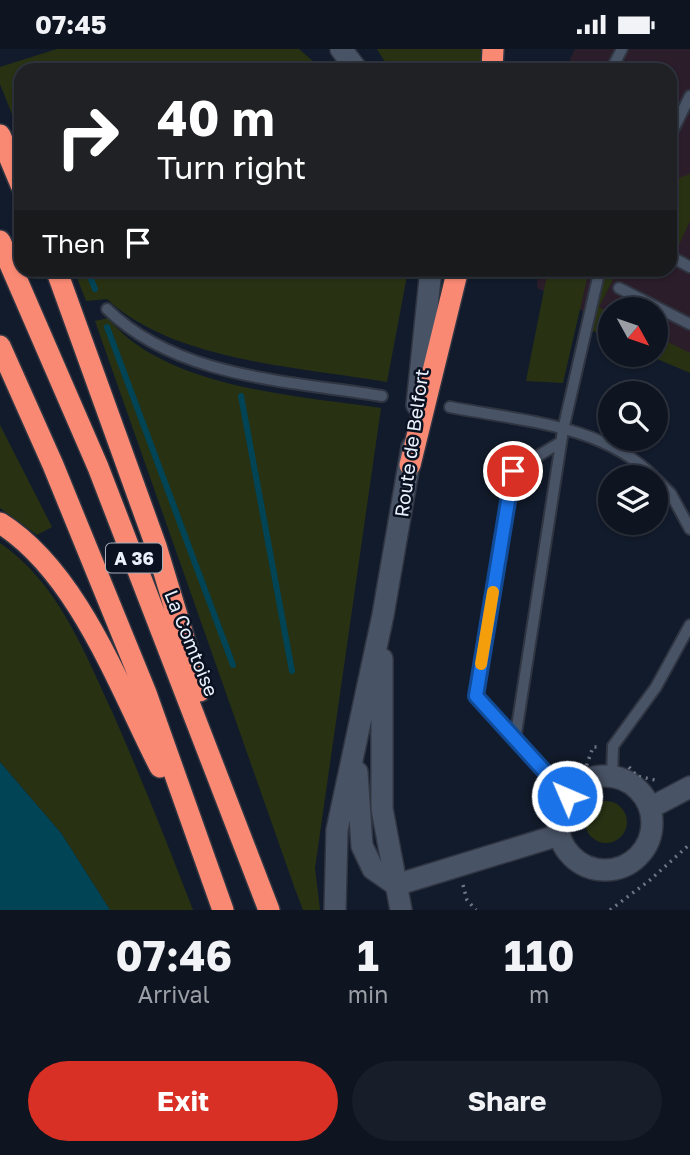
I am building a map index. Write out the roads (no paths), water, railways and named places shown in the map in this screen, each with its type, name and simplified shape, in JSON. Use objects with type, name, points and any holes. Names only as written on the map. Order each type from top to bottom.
[{"type":"highway","points":[[0,135],[14,168]]},
{"type":"highway","name":"La Comtoise","points":[[0,241],[14,273]]},
{"type":"highway","name":"La Comtoise","points":[[16,277],[98,467],[269,910]]},
{"type":"highway","points":[[59,277],[156,546],[258,879]]},
{"type":"highway","points":[[410,465],[456,277]]},
{"type":"highway","name":"A 36","points":[[0,346],[118,622],[223,910]]},
{"type":"highway","points":[[0,523],[20,537],[50,567],[82,612],[196,838]]},
{"type":"main road","points":[[341,49],[352,63]]},
{"type":"main road","name":"Route de Belfort","points":[[335,910],[337,831],[356,731],[383,615],[410,465],[429,316],[431,277]]},
{"type":"main road","name":"Route de Belfort","points":[[383,615],[382,809],[401,910]]},
{"type":"main road","points":[[356,731],[362,846],[373,869],[396,885],[559,835]]},
{"type":"main road","points":[[612,777],[635,787],[650,808],[651,833],[639,856],[617,869],[592,869],[570,855],[559,835],[558,820],[567,796],[587,780],[612,777]]},
{"type":"main road","points":[[650,808],[690,787]]},
{"type":"lane","points":[[677,122],[690,96]]},
{"type":"lane","points":[[687,265],[690,253]]},
{"type":"lane","points":[[515,740],[563,430],[598,277]]},
{"type":"lane","points":[[620,288],[690,324]]},
{"type":"lane","points":[[107,309],[127,329],[174,353],[236,373],[382,396]]},
{"type":"lane","points":[[450,407],[593,436],[642,465]]},
{"type":"lane","points":[[561,442],[513,471],[476,696],[567,796]]},
{"type":"lane","points":[[668,491],[690,529]]},
{"type":"lane","points":[[612,777],[613,746],[656,687],[690,625]]},
{"type":"water","points":[[0,762],[61,833],[110,910],[0,910]]},
{"type":"waterway","points":[[90,277],[95,289]]},
{"type":"waterway","points":[[107,327],[233,665]]},
{"type":"waterway","points":[[241,396],[292,671]]}]
